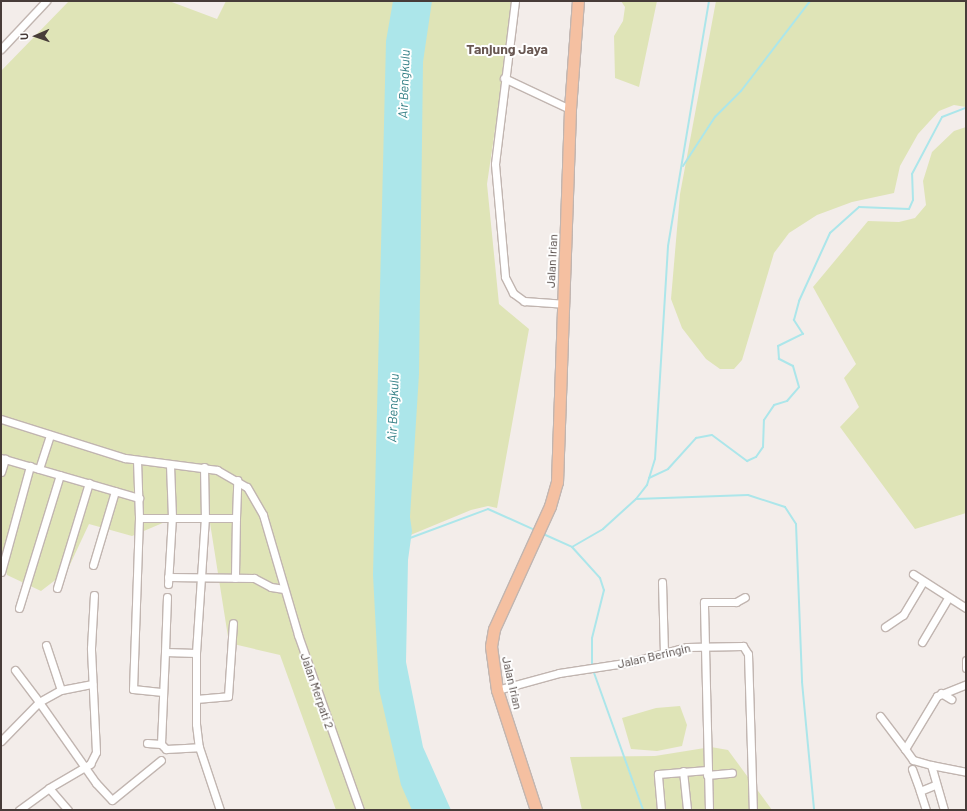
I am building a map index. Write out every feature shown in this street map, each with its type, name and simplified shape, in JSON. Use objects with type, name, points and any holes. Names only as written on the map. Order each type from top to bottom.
[{"type":"main road","name":"Jalan Irian","points":[[536,810],[498,690],[491,656],[492,638],[543,520],[556,482],[570,109],[578,1]]},
{"type":"street","points":[[1,49],[46,1]]},
{"type":"street","points":[[515,1],[504,78],[495,173],[507,284],[512,293],[528,302],[563,304]]},
{"type":"street","points":[[504,78],[570,109]]},
{"type":"street","name":"Jalan Merpati 2","points":[[1,419],[50,436],[138,460],[170,465],[204,467],[223,472],[237,480],[258,502],[284,589],[360,810]]},
{"type":"street","points":[[39,469],[50,436]]},
{"type":"street","points":[[1,472],[3,458],[139,498]]},
{"type":"street","points":[[138,460],[140,518],[133,689],[163,692]]},
{"type":"street","points":[[170,465],[172,517],[168,581],[200,578],[254,578],[270,587],[284,589]]},
{"type":"street","points":[[1,572],[30,466]]},
{"type":"street","points":[[204,467],[205,517],[196,653],[196,699],[199,747],[220,810]]},
{"type":"street","points":[[19,608],[60,475]]},
{"type":"street","points":[[235,578],[237,480]]},
{"type":"street","points":[[57,588],[88,483]]},
{"type":"street","points":[[93,565],[115,491]]},
{"type":"street","points":[[140,518],[236,518]]},
{"type":"street","points":[[913,574],[923,582],[966,608]]},
{"type":"street","points":[[662,582],[664,653]]},
{"type":"street","points":[[885,627],[903,615],[923,582]]},
{"type":"street","points":[[19,810],[49,788],[94,760],[96,752],[92,684],[94,595]]},
{"type":"street","points":[[161,744],[167,597]]},
{"type":"street","points":[[709,810],[704,602],[736,602],[745,597]]},
{"type":"street","points":[[922,642],[948,598]]},
{"type":"street","points":[[196,699],[228,696],[233,623]]},
{"type":"street","points":[[46,645],[61,690]]},
{"type":"street","name":"Jalan Beringin","points":[[498,690],[559,674],[592,669],[664,653],[705,646],[737,645],[747,650],[753,810]]},
{"type":"street","points":[[165,652],[196,653]]},
{"type":"street","points":[[966,660],[966,668]]},
{"type":"street","points":[[15,670],[40,702],[84,767],[106,796],[113,800],[161,760]]},
{"type":"street","points":[[1,741],[40,702],[61,690],[92,684]]},
{"type":"street","points":[[905,749],[941,693],[966,684]]},
{"type":"street","points":[[941,693],[951,699]]},
{"type":"street","points":[[880,716],[913,760],[966,772]]},
{"type":"street","points":[[147,743],[161,744],[166,749],[199,747]]},
{"type":"street","points":[[931,765],[935,785],[944,810]]},
{"type":"street","points":[[912,769],[926,810]]},
{"type":"street","points":[[683,771],[686,810]]},
{"type":"street","points":[[661,810],[658,774],[683,771],[732,773]]},
{"type":"street","points":[[920,791],[935,785]]},
{"type":"street","points":[[49,788],[68,810]]},
{"type":"green space","points":[[69,1],[169,1],[217,19],[226,1],[514,1],[487,184],[499,304],[529,329],[497,508],[488,506],[471,510],[379,548],[423,810],[336,810],[280,655],[229,643],[210,523],[165,522],[132,536],[89,524],[67,571],[41,591],[7,575],[1,555],[1,71]]},
{"type":"green space","points":[[621,1],[657,1],[639,87],[615,78],[614,36],[623,21],[625,7]]},
{"type":"green space","points":[[716,1],[966,1],[966,107],[954,105],[939,111],[918,134],[900,166],[894,193],[852,202],[817,215],[789,233],[774,253],[742,360],[734,369],[720,369],[706,359],[682,328],[671,299],[680,194]]},
{"type":"green space","points":[[966,127],[966,513],[915,529],[840,427],[859,407],[844,378],[856,364],[813,287],[868,221],[899,222],[915,218],[926,205],[923,181],[932,152],[954,131]]},
{"type":"green space","points":[[680,706],[687,725],[682,746],[657,751],[631,749],[622,718],[656,708]]},
{"type":"green space","points":[[711,747],[728,750],[772,810],[582,810],[570,757],[655,756]]},
{"type":"water","name":"Air Bengkulu","points":[[393,1],[432,1],[423,62],[419,374],[410,517],[412,531],[408,560],[406,662],[423,747],[451,810],[412,810],[401,785],[379,689],[373,575],[386,41]]},
{"type":"waterway","points":[[636,499],[647,485],[655,459],[668,246],[709,1]]},
{"type":"waterway","points":[[683,166],[715,117],[741,91],[810,1]]},
{"type":"waterway","points":[[649,478],[668,469],[696,438],[712,435],[747,461],[756,457],[763,447],[764,420],[774,405],[787,401],[799,387],[793,366],[779,359],[778,346],[803,334],[794,320],[799,301],[830,233],[859,207],[909,209],[913,200],[912,174],[942,117],[966,108]]},
{"type":"waterway","points":[[572,547],[603,529],[636,499],[748,495],[785,507],[796,524],[802,682],[814,810]]},
{"type":"waterway","points":[[410,538],[488,509],[535,530]]},
{"type":"waterway","points":[[541,533],[572,547],[600,578],[604,590],[592,638],[592,666]]},
{"type":"waterway","points":[[593,670],[643,810]]},
{"type":"district","name":"Tanjung Jaya","points":[[507,49]]}]
